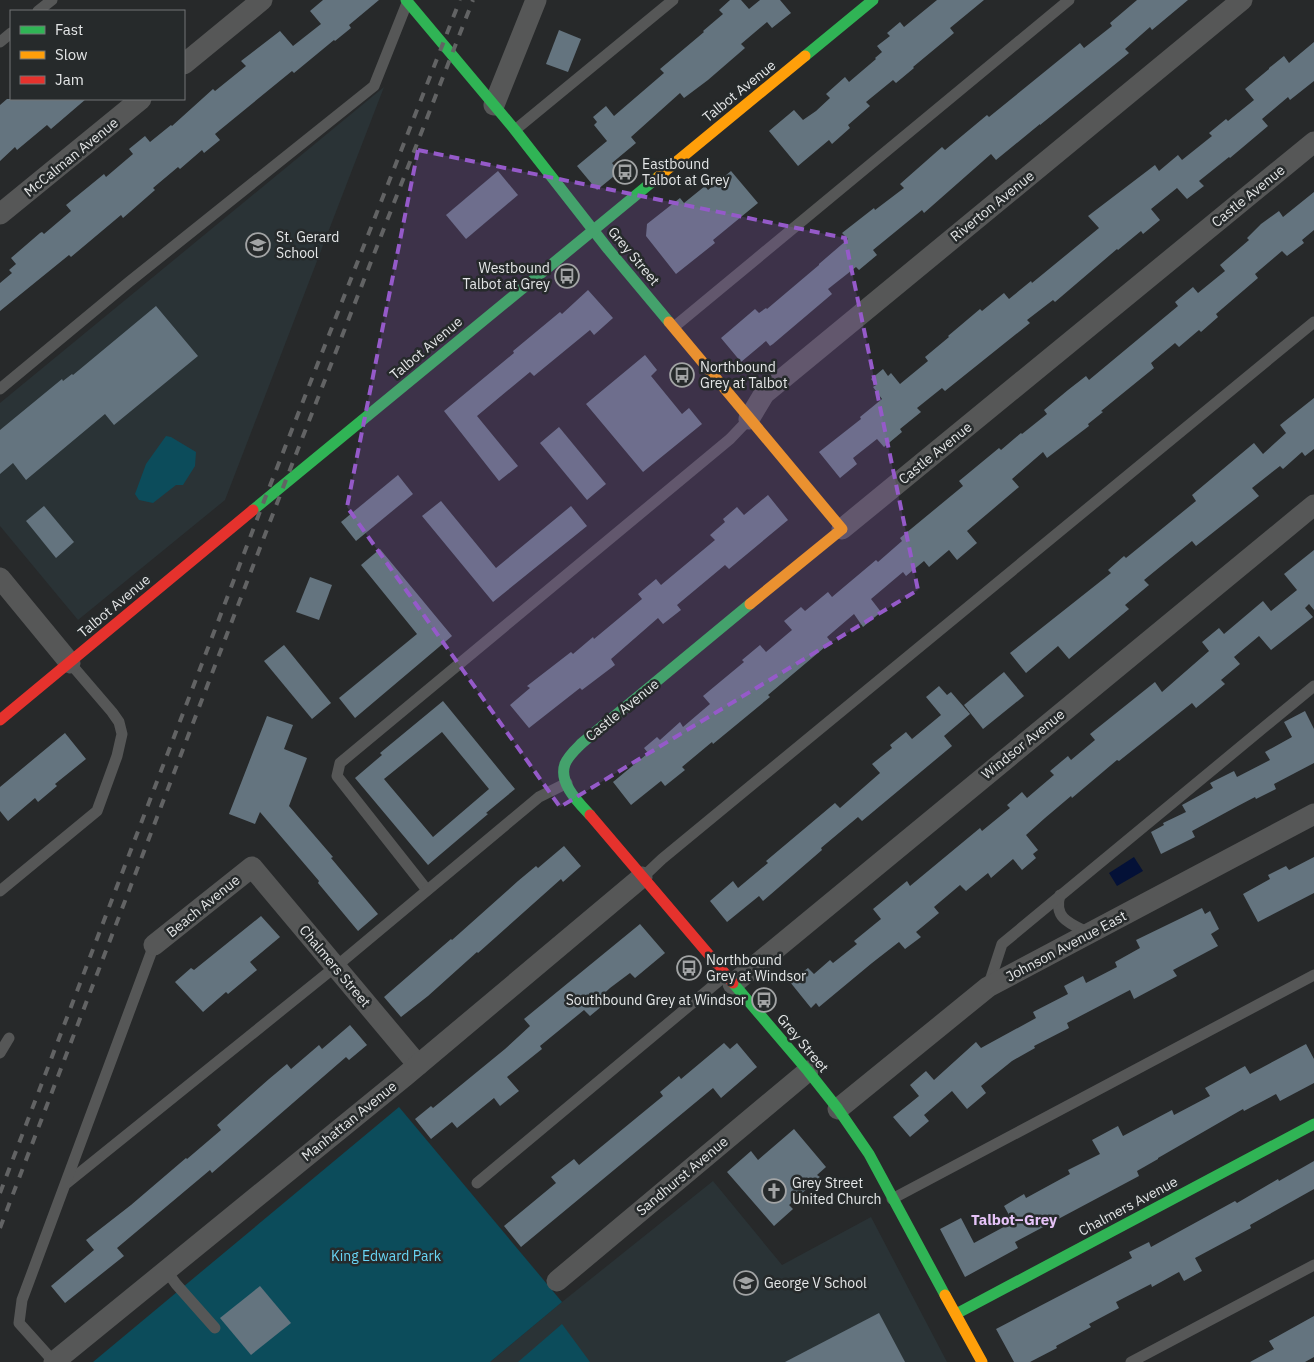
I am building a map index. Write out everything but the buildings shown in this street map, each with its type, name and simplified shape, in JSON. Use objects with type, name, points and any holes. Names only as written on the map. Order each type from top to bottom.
[{"type":"street","points":[[185,63],[262,0]]},
{"type":"street","points":[[494,105],[536,0]]},
{"type":"street","name":"Talbot Avenue","points":[[0,720],[873,0]]},
{"type":"street","name":"Riverton Avenue","points":[[749,419],[764,394],[1242,0]]},
{"type":"street","name":"Grey Street","points":[[407,1],[515,130],[593,230],[842,529]]},
{"type":"street","name":"McCalman Avenue","points":[[0,214],[140,100]]},
{"type":"street","name":"Castle Avenue","points":[[563,770],[568,758],[582,743],[1314,142]]},
{"type":"street","name":"Windsor Avenue","points":[[729,979],[1314,505]]},
{"type":"street","points":[[0,578],[70,663]]},
{"type":"street","name":"Grey Street","points":[[563,770],[573,795],[808,1071],[838,1109],[869,1154],[982,1362]]},
{"type":"street","name":"Johnson Avenue East","points":[[838,1109],[988,987],[1314,814]]},
{"type":"street","name":"Beach Avenue","points":[[154,945],[252,866]]},
{"type":"street","name":"Chalmers Street","points":[[252,866],[418,1065]]},
{"type":"street","name":"Manhattan Avenue","points":[[54,1362],[418,1065],[642,877]]},
{"type":"street","name":"Sandhurst Avenue","points":[[557,1281],[808,1071]]},
{"type":"street","name":"Chalmers Avenue","points":[[956,1314],[1314,1124]]},
{"type":"lane","points":[[39,10],[52,0]]},
{"type":"lane","points":[[515,130],[673,0]]},
{"type":"lane","points":[[674,328],[1069,0]]},
{"type":"lane","points":[[0,389],[129,282],[374,86],[407,1]]},
{"type":"lane","points":[[0,42],[10,34]]},
{"type":"lane","points":[[642,877],[1314,322]]},
{"type":"lane","points":[[427,890],[337,776],[340,763],[730,439],[749,419]]},
{"type":"lane","points":[[0,892],[97,812],[118,756],[122,734],[119,722],[107,705],[70,663]]},
{"type":"lane","points":[[988,987],[1002,944],[1314,686]]},
{"type":"lane","points":[[67,1183],[335,966],[538,797],[567,783]]},
{"type":"lane","points":[[1060,895],[1058,910],[1063,918],[1089,934]]},
{"type":"lane","points":[[54,1362],[19,1323],[22,1300],[154,945]]},
{"type":"lane","points":[[892,1199],[1314,975]]},
{"type":"lane","points":[[477,1183],[729,979]]},
{"type":"lane","points":[[0,1053],[9,1038]]},
{"type":"lane","points":[[1131,1362],[1314,1265]]},
{"type":"lane","points":[[166,1270],[215,1328]]},
{"type":"highlighted area","points":[[418,150],[845,238],[918,590],[560,807],[347,507]]},
{"type":"shaded area","name":"St. Gerard School","points":[[384,87],[225,500],[78,620],[0,526],[0,403]]},
{"type":"shaded area","points":[[1134,857],[1143,871],[1117,886],[1109,873]]},
{"type":"shaded area","name":"George V School","points":[[713,1181],[782,1265],[871,1217],[947,1362],[490,1362]]},
{"type":"green space","points":[[166,436],[196,452],[195,466],[183,485],[176,485],[153,503],[139,500],[135,494],[146,464]]},
{"type":"green space","name":"King Edward Park","points":[[399,1107],[562,1302],[490,1362],[93,1362]]},
{"type":"green space","points":[[562,1324],[590,1362],[518,1362]]},
{"type":"railway","points":[[0,1193],[264,501],[460,0]]},
{"type":"railway","points":[[0,1228],[284,485],[473,0]]},
{"type":"traffic: fast","points":[[406,0],[515,130],[608,249],[669,322]]},
{"type":"traffic: fast","points":[[805,56],[873,0]]},
{"type":"traffic: fast","points":[[253,510],[658,177]]},
{"type":"traffic: fast","points":[[590,815],[580,805],[564,778],[565,764],[570,755],[750,604]]},
{"type":"traffic: fast","points":[[733,983],[808,1071],[838,1109],[869,1154],[945,1295]]},
{"type":"traffic: fast","points":[[956,1314],[1314,1124]]},
{"type":"traffic: slow","points":[[658,177],[805,56]]},
{"type":"traffic: slow","points":[[669,322],[842,529],[750,604]]},
{"type":"traffic: slow","points":[[945,1295],[982,1362]]},
{"type":"traffic: jam","points":[[0,720],[253,510]]},
{"type":"traffic: jam","points":[[590,815],[733,983]]},
{"type":"place","name":"Eastbound Talbot at Grey","points":[[625,172]]},
{"type":"place","name":"St. Gerard School","points":[[258,245]]},
{"type":"place","name":"Westbound Talbot at Grey","points":[[567,276]]},
{"type":"place","name":"Northbound Grey at Talbot","points":[[682,375]]},
{"type":"place","name":"Northbound Grey at Windsor","points":[[689,968]]},
{"type":"place","name":"Southbound Grey at Windsor","points":[[764,1000]]},
{"type":"place","name":"Grey Street United Church","points":[[774,1191]]},
{"type":"place","name":"George V School","points":[[746,1283]]},
{"type":"district","name":"Talbot–Grey","points":[[1014,1219]]}]
